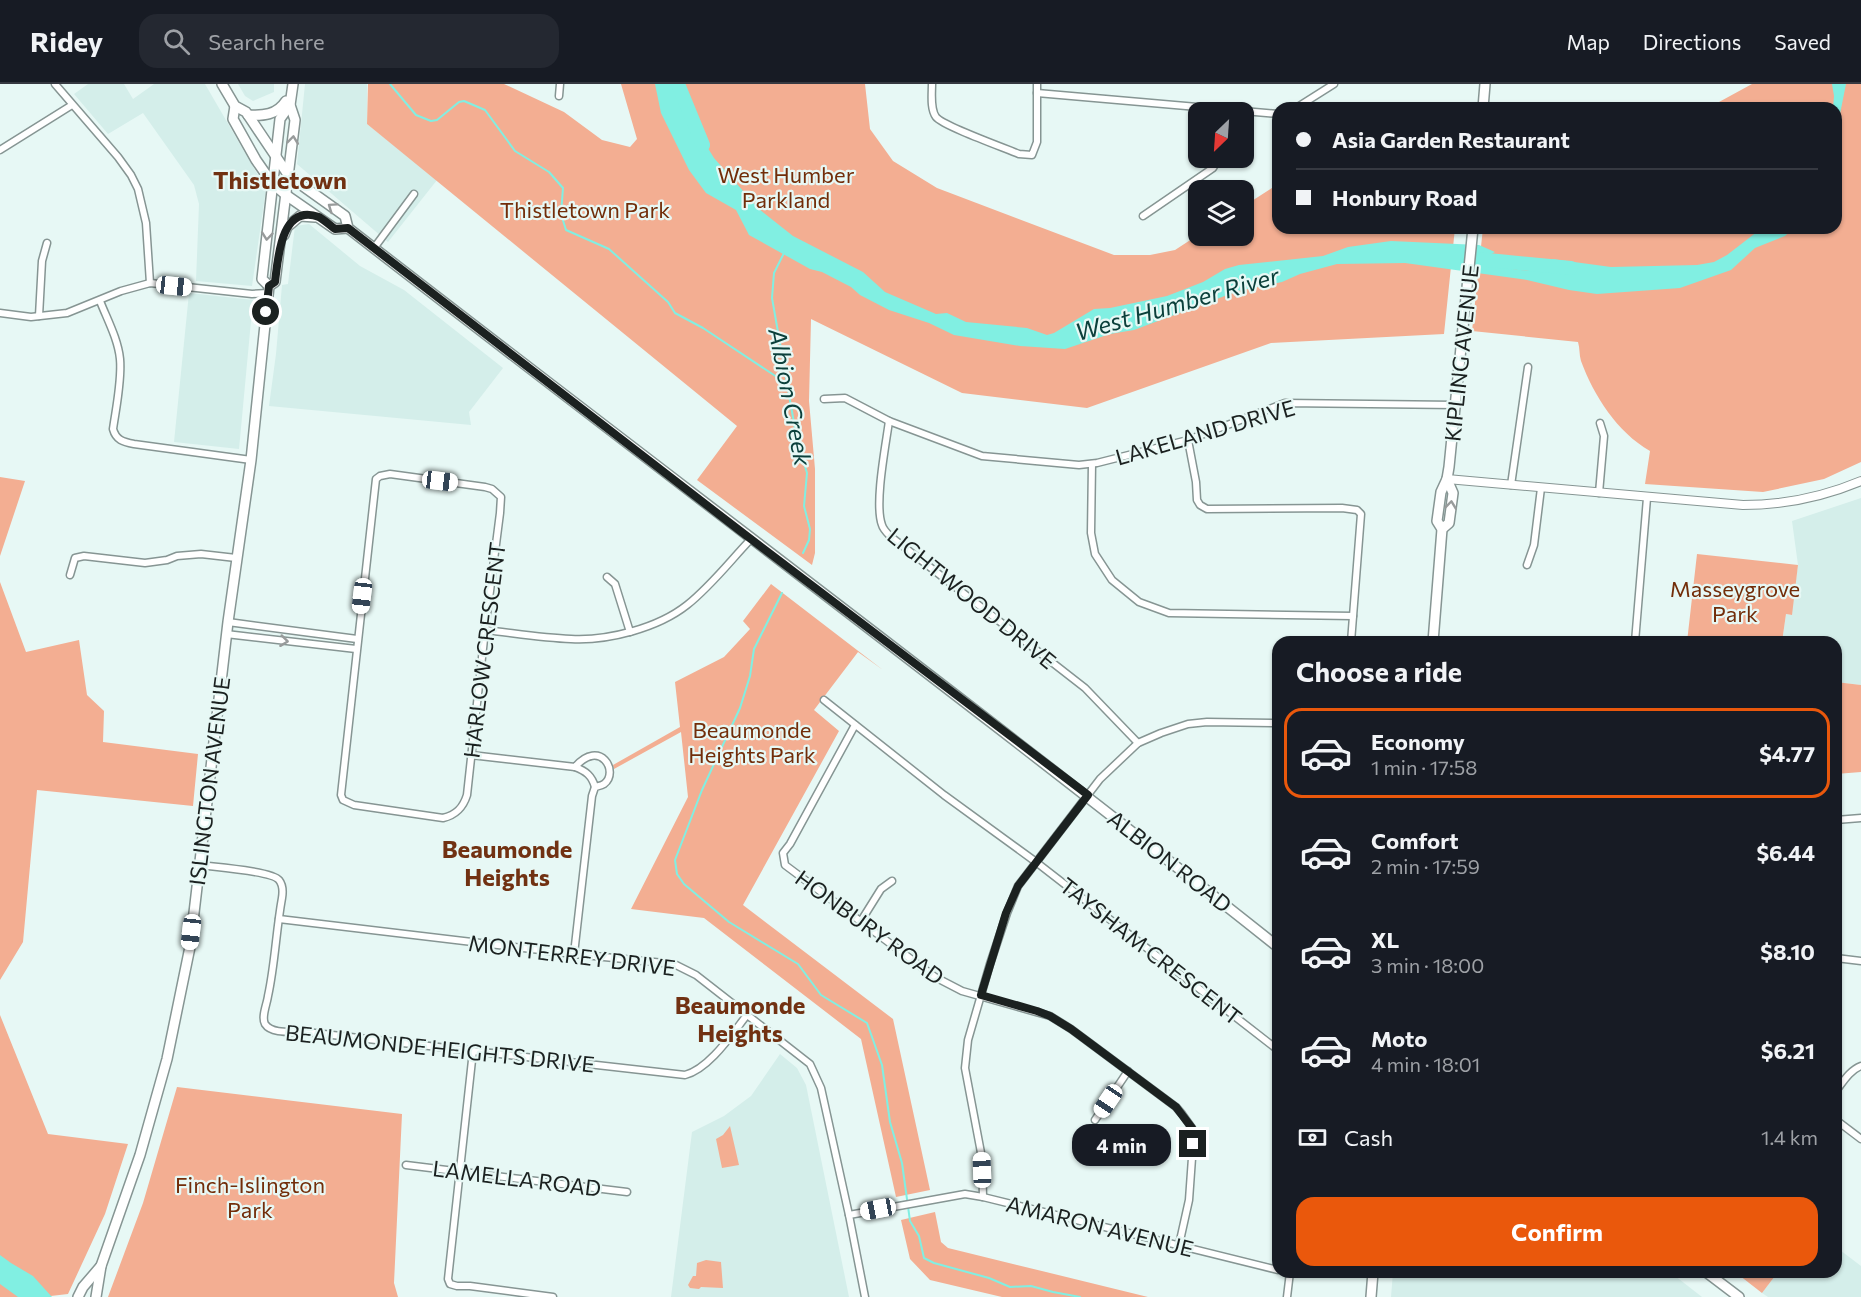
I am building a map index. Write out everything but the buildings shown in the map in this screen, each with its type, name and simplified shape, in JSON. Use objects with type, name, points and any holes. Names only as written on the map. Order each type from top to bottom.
[{"type":"main road","name":"ALBION ROAD","points":[[222,84],[235,106],[246,111],[289,176],[345,216],[348,228],[750,539],[1088,795],[1272,942]]},
{"type":"main road","points":[[248,115],[268,114],[282,107],[293,84]]},
{"type":"main road","name":"ISLINGTON AVENUE","points":[[97,1295],[101,1266],[140,1155],[167,1059],[190,947],[226,634],[251,460],[268,290],[262,279],[275,157],[280,119],[290,105],[293,84]]},
{"type":"main road","points":[[1484,102],[1485,84]]},
{"type":"main road","name":"ISLINGTON AVENUE","points":[[268,290],[275,282],[296,120],[290,105]]},
{"type":"main road","name":"ALBION ROAD","points":[[235,106],[233,119],[272,183],[335,229],[348,228]]},
{"type":"main road","points":[[281,240],[287,227],[300,216],[319,217]]},
{"type":"main road","name":"KIPLING AVENUE","points":[[1433,636],[1442,529],[1449,523],[1453,493],[1447,479],[1472,234]]},
{"type":"main road","name":"ISLINGTON AVENUE","points":[[78,1297],[83,1287],[101,1266]]},
{"type":"main road","points":[[1371,1297],[1373,1278]]},
{"type":"main road","points":[[1714,1278],[1739,1297]]},
{"type":"street","points":[[55,84],[118,157],[138,189],[146,223],[150,283]]},
{"type":"street","points":[[559,96],[560,84]]},
{"type":"street","points":[[932,84],[936,117],[1019,154],[1032,155],[1037,142],[1037,84]]},
{"type":"street","points":[[1306,102],[1334,84]]},
{"type":"street","points":[[1037,93],[1188,107]]},
{"type":"street","points":[[0,150],[72,105]]},
{"type":"street","points":[[1254,113],[1272,114]]},
{"type":"street","points":[[1143,216],[1213,168]]},
{"type":"street","points":[[374,248],[414,194]]},
{"type":"street","points":[[39,316],[42,261],[47,243]]},
{"type":"street","points":[[0,313],[22,317],[67,313],[121,291],[150,283],[252,294],[268,290]]},
{"type":"street","points":[[100,301],[120,358],[113,429],[115,436],[124,442],[134,444],[251,460]]},
{"type":"street","points":[[1511,485],[1528,367]]},
{"type":"street","name":"LAKELAND DRIVE","points":[[824,399],[844,398],[889,421],[982,456],[1067,464],[1092,464],[1188,440],[1285,403],[1456,405]]},
{"type":"street","name":"LIGHTWOOD DRIVE","points":[[889,421],[879,503],[880,522],[884,530],[934,572],[1085,688],[1138,743]]},
{"type":"street","points":[[1599,493],[1604,436],[1600,423]]},
{"type":"street","points":[[1188,440],[1197,500],[1207,509],[1342,508],[1357,510],[1361,514],[1351,636]]},
{"type":"street","points":[[1092,464],[1090,533],[1095,554],[1112,580],[1139,602],[1169,613],[1353,616]]},
{"type":"street","name":"HARLOW CRESCENT","points":[[385,475],[485,487],[492,489],[501,497],[485,630],[465,801],[459,810],[451,816],[442,818],[354,805],[343,800],[341,789],[376,479],[385,475]]},
{"type":"street","points":[[1447,479],[1743,505],[1811,499],[1861,481]]},
{"type":"street","points":[[1527,565],[1534,545],[1541,488]]},
{"type":"street","points":[[1636,636],[1647,498]]},
{"type":"street","points":[[485,630],[574,640],[630,632],[650,625],[687,605],[711,583],[750,539]]},
{"type":"street","points":[[70,575],[75,558],[84,556],[145,563],[177,556],[201,554],[236,558]]},
{"type":"street","points":[[607,577],[615,584],[630,632]]},
{"type":"street","points":[[228,622],[357,639]]},
{"type":"street","points":[[226,634],[356,649]]},
{"type":"street","name":"TAYSHAM CRESCENT","points":[[824,700],[944,795],[1036,862],[1272,1045]]},
{"type":"street","points":[[983,1197],[982,1158],[965,1068],[968,1040],[1006,913],[1018,886],[1100,779],[1138,743],[1188,724],[1272,723]]},
{"type":"street","name":"HONBURY ROAD","points":[[855,725],[783,853],[785,865],[934,977],[962,991],[1050,1016],[1176,1107],[1192,1128],[1193,1144],[1189,1200],[1179,1245]]},
{"type":"street","points":[[471,755],[575,767],[585,771],[593,780],[595,787],[592,796],[574,954]]},
{"type":"street","points":[[575,767],[589,755],[598,755],[606,760],[609,777],[604,784],[595,787]]},
{"type":"street","points":[[1842,820],[1861,818]]},
{"type":"street","name":"BEAUMONDE HEIGHTS DRIVE","points":[[200,865],[262,873],[280,880],[283,889],[270,992],[263,1017],[264,1023],[270,1028],[685,1075],[705,1065],[747,1015]]},
{"type":"street","points":[[861,921],[881,890],[892,881]]},
{"type":"street","name":"MONTERREY DRIVE","points":[[279,919],[675,964],[696,975],[810,1064],[821,1089],[865,1297]]},
{"type":"street","points":[[1842,959],[1861,961]]},
{"type":"street","points":[[473,1052],[448,1279],[450,1284],[553,1297]]},
{"type":"street","points":[[1842,1083],[1851,1072],[1861,1066]]},
{"type":"street","points":[[1095,1120],[1128,1071]]},
{"type":"street","points":[[1842,1125],[1861,1139]]},
{"type":"street","name":"LAMELLA ROAD","points":[[406,1165],[627,1192]]},
{"type":"street","name":"AMARON AVENUE","points":[[849,1215],[965,1194],[1272,1268]]},
{"type":"street","points":[[1287,1297],[1288,1278]]},
{"type":"shaded area","points":[[88,84],[124,84],[133,99],[154,84],[205,84],[266,189],[252,286],[196,281],[199,204],[194,185],[143,113],[108,134],[74,94]]},
{"type":"shaded area","points":[[238,84],[274,84],[274,92],[253,101],[245,96]]},
{"type":"shaded area","points":[[305,84],[367,84],[367,124],[437,180],[388,242],[297,164]]},
{"type":"shaded area","points":[[309,224],[360,266],[404,290],[503,368],[469,412],[471,425],[269,406],[282,285],[288,284],[295,226]]},
{"type":"shaded area","points":[[189,293],[253,300],[239,449],[174,442]]},
{"type":"shaded area","points":[[1861,498],[1861,685],[1842,683],[1842,636],[1783,636],[1786,614],[1791,615],[1798,565],[1792,521]]},
{"type":"shaded area","points":[[780,1054],[797,1068],[806,1085],[849,1297],[671,1297],[692,1132],[724,1116],[751,1096]]},
{"type":"shaded area","points":[[1842,1252],[1861,1266],[1861,1297],[1768,1297],[1762,1293],[1773,1278],[1842,1278]]},
{"type":"shaded area","points":[[1393,1278],[1678,1278],[1702,1297],[1391,1297]]},
{"type":"green space","name":"West Humber Parkland","points":[[368,84],[504,84],[564,112],[602,140],[630,147],[637,139],[621,84],[865,84],[870,129],[893,161],[937,188],[1114,255],[1150,255],[1175,250],[1188,242],[1188,246],[1254,246],[1254,200],[1272,188],[1272,234],[1454,234],[1444,334],[1271,343],[1087,408],[962,393],[811,319],[809,401],[815,469],[815,553],[812,565],[697,480],[737,426],[367,124]]},
{"type":"green space","points":[[1752,84],[1861,84],[1861,462],[1824,479],[1763,492],[1645,484],[1650,451],[1627,434],[1600,400],[1581,361],[1578,342],[1472,331],[1482,234],[1842,234],[1842,102],[1719,102]]},
{"type":"green space","points":[[0,477],[25,481],[0,556]]},
{"type":"green space","name":"Masseygrove Park","points":[[1697,554],[1798,565],[1792,615],[1786,614],[1783,636],[1688,636]]},
{"type":"green space","points":[[0,582],[26,652],[79,640],[87,695],[104,711],[103,742],[198,754],[193,806],[37,790],[23,942],[0,980]]},
{"type":"green space","name":"Beaumonde Heights Park","points":[[771,584],[883,670],[858,652],[814,710],[839,731],[743,905],[893,1019],[930,1190],[896,1197],[861,1039],[704,918],[631,909],[688,797],[681,732],[614,769],[613,765],[680,727],[675,682],[724,657],[750,629],[743,621]]},
{"type":"green space","name":"Masseygrove Park","points":[[1842,683],[1861,685],[1861,772],[1842,774]]},
{"type":"green space","points":[[0,1015],[48,1134],[128,1144],[105,1214],[68,1294],[42,1297],[0,1297]]},
{"type":"green space","name":"Finch-Islington Park","points":[[177,1087],[402,1114],[394,1283],[398,1297],[108,1297],[143,1203]]},
{"type":"green space","points":[[730,1126],[739,1165],[722,1168],[716,1139],[723,1135]]},
{"type":"green space","points":[[935,1212],[941,1242],[948,1248],[1148,1297],[1002,1297],[930,1280],[910,1259],[901,1220]]},
{"type":"green space","points":[[706,1260],[721,1262],[723,1288],[701,1287],[699,1289],[690,1288],[688,1285],[693,1276],[696,1276],[697,1263]]},
{"type":"green space","points":[[1743,1278],[1773,1278],[1762,1293]]},
{"type":"water","points":[[655,84],[681,84],[685,111],[714,158],[759,209],[793,236],[863,272],[885,292],[936,314],[947,313],[966,322],[1027,328],[1047,335],[1094,309],[1110,308],[1167,296],[1203,282],[1225,269],[1239,265],[1323,256],[1348,247],[1391,241],[1479,245],[1495,252],[1483,258],[1490,262],[1507,268],[1533,271],[1550,269],[1555,263],[1552,259],[1611,267],[1697,265],[1714,262],[1727,255],[1754,234],[1787,234],[1755,248],[1731,270],[1680,288],[1597,294],[1527,280],[1405,263],[1337,264],[1300,274],[1282,282],[1238,291],[1134,330],[1110,334],[1065,349],[1020,346],[954,335],[929,323],[889,310],[860,295],[851,287],[822,272],[810,269],[749,235],[736,210],[706,193],[689,170],[661,113]]},
{"type":"water","points":[[1832,84],[1846,84],[1842,104],[1842,102],[1834,102]]},
{"type":"water","points":[[0,1255],[33,1276],[52,1297],[18,1297],[0,1284]]},
{"type":"waterway","points":[[390,84],[416,115],[431,121],[437,120],[459,102],[464,101],[485,110],[515,151],[549,172],[563,188],[561,214],[566,230],[609,249],[668,302],[675,313],[703,328],[789,385]]},
{"type":"waterway","name":"West Humber River","points":[[678,84],[703,145]]},
{"type":"waterway","name":"Albion Creek","points":[[784,253],[774,273],[772,298],[797,440],[807,473],[804,506],[810,529],[809,540],[803,553]]},
{"type":"waterway","name":"West Humber River","points":[[1467,258],[1571,268]]},
{"type":"waterway","name":"Albion Creek","points":[[782,593],[754,649],[750,676],[740,708],[702,790],[675,860],[677,874],[684,884],[729,922],[798,964],[821,995],[867,1023],[882,1065],[890,1122],[902,1163],[910,1221],[919,1236],[924,1258],[934,1263],[989,1278],[1010,1287],[1031,1286],[1080,1297]]},
{"type":"district","name":"Thistletown","points":[[280,179]]},
{"type":"district","name":"Beaumonde Heights","points":[[507,862]]},
{"type":"district","name":"Beaumonde Heights","points":[[740,1018]]},
{"type":"route","points":[[266,312],[269,286],[275,282],[281,240],[287,227],[300,216],[307,215],[319,217],[335,229],[348,228],[739,530],[1088,795],[1018,886],[1006,913],[981,995],[1037,1011],[1071,1029],[1176,1107],[1192,1128],[1193,1144]]},
{"type":"park label","name":"Thistletown Park","points":[[585,209]]}]
